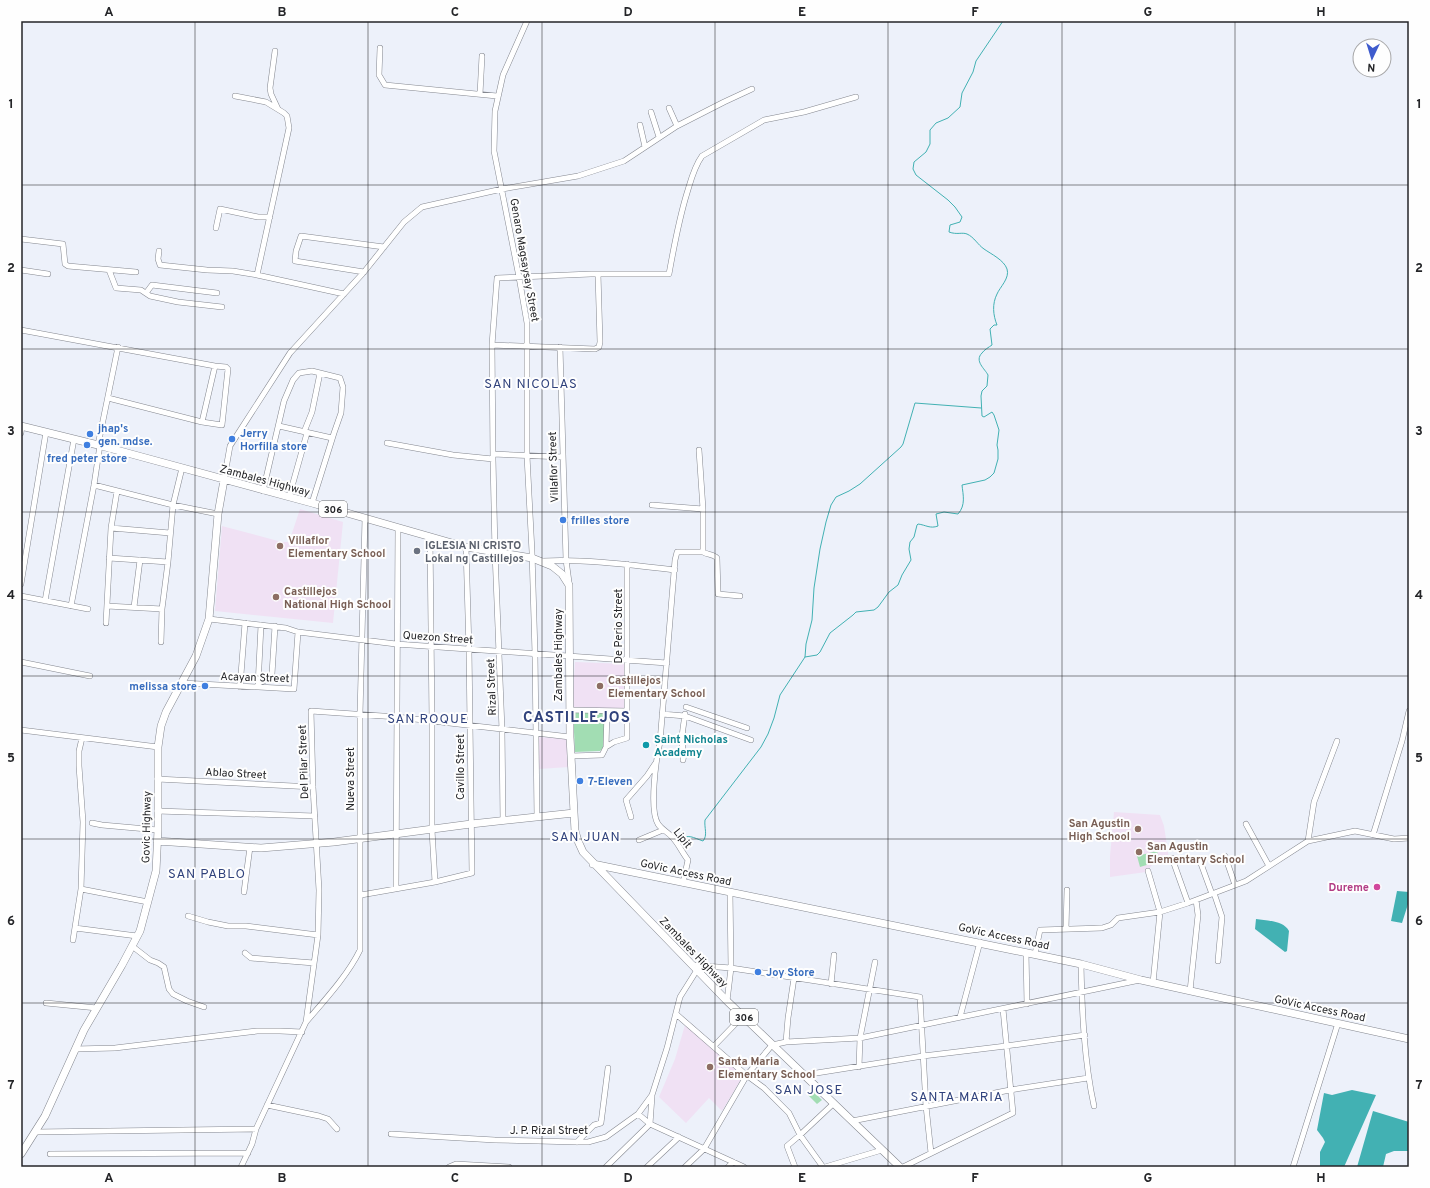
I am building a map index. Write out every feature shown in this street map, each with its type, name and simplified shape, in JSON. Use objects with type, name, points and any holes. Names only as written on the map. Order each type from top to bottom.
[{"type":"main road","name":"Zambales Highway","points":[[21,428],[46,432],[99,445],[466,547],[532,558],[543,561],[562,574],[569,585],[569,710],[575,830],[583,852],[592,864],[727,1001],[833,1104],[901,1167]]},
{"type":"main road","name":"Govic Highway","points":[[21,1154],[45,1116],[84,1030],[140,931],[156,871],[158,830],[158,747],[161,726],[166,712],[196,656],[209,619],[218,514],[224,480]]},
{"type":"main road","points":[[157,841],[261,848],[396,835],[471,824],[574,813]]},
{"type":"main road","name":"GoVic Access Road","points":[[592,864],[980,942],[1082,964],[1153,983],[1409,1038]]},
{"type":"street","name":"Genaro Magsaysay Street","points":[[527,21],[503,75],[497,96],[494,124],[494,151],[520,277],[527,323],[527,456],[535,654],[537,817]]},
{"type":"street","points":[[380,48],[379,75],[384,85],[497,96]]},
{"type":"street","points":[[275,51],[270,88],[278,110]]},
{"type":"street","points":[[480,94],[482,56]]},
{"type":"street","points":[[224,480],[230,446],[290,353],[364,272],[404,222],[422,207],[502,189],[578,176],[624,161],[677,126],[752,89]]},
{"type":"street","points":[[235,96],[266,102],[287,116],[289,128],[257,275]]},
{"type":"street","points":[[520,277],[598,274],[669,274],[678,222],[692,177],[702,156],[764,120],[804,112],[856,97]]},
{"type":"street","points":[[669,108],[677,126]]},
{"type":"street","points":[[651,112],[659,137]]},
{"type":"street","points":[[640,125],[645,147]]},
{"type":"street","points":[[216,228],[220,209],[258,217],[270,217]]},
{"type":"street","points":[[364,272],[295,261],[296,251],[301,236],[384,247]]},
{"type":"street","points":[[21,239],[63,244],[65,264],[68,266],[136,272]]},
{"type":"street","points":[[159,251],[158,259],[160,265],[233,271],[344,294]]},
{"type":"street","points":[[21,270],[48,274]]},
{"type":"street","points":[[109,270],[116,288],[141,290],[150,296],[178,302],[222,307]]},
{"type":"street","points":[[492,345],[595,349],[599,347],[598,274]]},
{"type":"street","name":"Rizal Street","points":[[503,821],[500,651],[495,552],[492,345],[497,278],[520,277]]},
{"type":"street","points":[[146,293],[152,285],[217,293]]},
{"type":"street","points":[[21,330],[226,367],[228,369],[222,425],[202,422],[108,398]]},
{"type":"street","points":[[71,606],[118,347]]},
{"type":"street","name":"Villaflor Street","points":[[560,348],[566,560],[569,585]]},
{"type":"street","points":[[202,422],[215,366]]},
{"type":"street","points":[[263,490],[284,401],[292,380],[299,373],[312,371],[340,378],[343,387],[341,413],[312,503]]},
{"type":"street","points":[[289,497],[305,432],[312,412],[320,373]]},
{"type":"street","points":[[279,426],[332,438]]},
{"type":"street","points":[[21,584],[46,432]]},
{"type":"street","points":[[45,601],[74,439]]},
{"type":"street","points":[[386,443],[453,455],[493,457],[563,457]]},
{"type":"street","points":[[699,450],[703,509],[703,552]]},
{"type":"street","points":[[161,642],[162,609],[173,505],[182,468]]},
{"type":"street","points":[[94,485],[173,505],[218,514]]},
{"type":"street","points":[[106,623],[111,528],[117,491]]},
{"type":"street","points":[[652,505],[703,509]]},
{"type":"street","name":"Nueva Street","points":[[306,1022],[330,994],[357,957],[360,950],[360,714],[364,518]]},
{"type":"street","points":[[111,528],[170,533]]},
{"type":"street","points":[[396,889],[396,644],[398,528]]},
{"type":"street","points":[[430,537],[432,830],[435,882]]},
{"type":"street","name":"Cavillo Street","points":[[361,894],[435,882],[472,873],[466,547]]},
{"type":"street","points":[[639,840],[663,830],[658,824],[656,817],[654,789],[656,762],[660,742],[675,560],[677,552],[703,552],[714,555],[717,558],[718,594],[740,596]]},
{"type":"street","points":[[109,558],[168,562]]},
{"type":"street","points":[[134,607],[140,560]]},
{"type":"street","points":[[543,561],[566,560],[628,564],[675,570]]},
{"type":"street","name":"De Perio Street","points":[[606,747],[614,742],[627,738],[628,564]]},
{"type":"street","points":[[21,596],[88,609]]},
{"type":"street","points":[[107,606],[162,609]]},
{"type":"street","name":"Quezon Street","points":[[209,619],[275,626],[298,632],[396,644],[667,663]]},
{"type":"street","points":[[240,687],[245,623]]},
{"type":"street","points":[[258,686],[261,625]]},
{"type":"street","points":[[258,686],[270,678],[272,674],[275,626]]},
{"type":"street","name":"Acayan Street","points":[[182,683],[294,689],[298,632]]},
{"type":"street","points":[[21,662],[90,676]]},
{"type":"street","points":[[683,760],[685,752],[682,744],[682,736],[686,706],[747,728]]},
{"type":"street","points":[[569,710],[627,711]]},
{"type":"street","name":"Del Pilar Street","points":[[306,1022],[318,935],[319,890],[313,787],[311,711],[397,717],[570,737]]},
{"type":"street","points":[[571,756],[602,755],[606,747],[607,711]]},
{"type":"street","points":[[1373,835],[1402,741],[1409,711]]},
{"type":"street","points":[[662,714],[685,716],[751,740]]},
{"type":"street","points":[[21,730],[158,747]]},
{"type":"street","points":[[73,940],[81,889],[83,822],[79,751],[82,738]]},
{"type":"street","points":[[1308,841],[1314,802],[1337,741]]},
{"type":"street","points":[[1402,741],[1409,741]]},
{"type":"street","points":[[631,817],[626,800],[647,776],[656,762]]},
{"type":"street","name":"Ablao Street","points":[[157,779],[313,787]]},
{"type":"street","points":[[157,812],[315,816]]},
{"type":"street","points":[[92,823],[158,830]]},
{"type":"street","points":[[1246,824],[1269,866]]},
{"type":"street","name":"Lipit","points":[[663,830],[671,836],[688,860],[683,882]]},
{"type":"street","points":[[1034,954],[1040,930],[1102,928],[1111,925],[1118,918],[1160,912],[1188,903],[1246,881],[1308,841],[1355,831],[1394,839],[1409,838]]},
{"type":"street","points":[[244,892],[250,847]]},
{"type":"street","points":[[1225,856],[1235,885]]},
{"type":"street","points":[[1172,858],[1188,903]]},
{"type":"street","points":[[1200,861],[1222,916],[1218,961]]},
{"type":"street","points":[[1148,871],[1160,912],[1153,983]]},
{"type":"street","points":[[81,889],[148,902]]},
{"type":"street","points":[[1066,929],[1067,890]]},
{"type":"street","points":[[727,1001],[731,968],[730,892]]},
{"type":"street","points":[[1190,991],[1198,915],[1196,900]]},
{"type":"street","points":[[188,916],[228,926],[246,926],[318,935]]},
{"type":"street","points":[[75,928],[137,936]]},
{"type":"street","points":[[960,1017],[980,942]]},
{"type":"street","points":[[132,946],[150,960],[164,967],[169,989],[173,994],[204,1007]]},
{"type":"street","points":[[1026,952],[1027,1004]]},
{"type":"street","points":[[245,953],[251,958],[314,963]]},
{"type":"street","points":[[831,984],[834,955]]},
{"type":"street","points":[[859,1067],[860,1038],[875,962]]},
{"type":"street","points":[[1082,964],[1082,992],[1088,1078],[1094,1106]]},
{"type":"street","points":[[695,968],[731,968],[920,997],[926,1106],[931,1153]]},
{"type":"street","name":"J. P. Rizal Street","points":[[391,1134],[495,1140],[577,1142],[588,1142],[606,1136],[638,1114],[652,1095],[667,1048],[680,997],[695,968]]},
{"type":"street","points":[[786,1042],[794,978]]},
{"type":"street","points":[[685,1167],[704,1148],[747,1076],[772,1045],[786,1042],[860,1038],[1141,980]]},
{"type":"street","points":[[46,1003],[97,1008]]},
{"type":"street","points":[[901,1167],[1012,1113],[1003,1009]]},
{"type":"street","points":[[676,1014],[747,1076],[764,1088],[789,1113],[800,1135],[824,1167],[882,1150]]},
{"type":"street","points":[[714,1046],[743,1016]]},
{"type":"street","points":[[241,1167],[248,1153],[256,1129],[306,1022]]},
{"type":"street","points":[[1293,1167],[1338,1023]]},
{"type":"street","points":[[75,1049],[115,1048],[256,1031],[302,1032]]},
{"type":"street","points":[[804,1075],[924,1056],[1085,1034]]},
{"type":"street","points":[[577,1142],[594,1125],[602,1123],[608,1068]]},
{"type":"street","points":[[852,1121],[1010,1090],[1088,1078]]},
{"type":"street","points":[[606,1167],[650,1124],[652,1095]]},
{"type":"street","points":[[795,1167],[786,1146],[833,1104]]},
{"type":"street","points":[[267,1105],[328,1119],[337,1129]]},
{"type":"street","points":[[638,1114],[650,1124],[744,1167]]},
{"type":"street","points":[[35,1132],[256,1129]]},
{"type":"street","points":[[646,1167],[678,1137]]},
{"type":"street","points":[[50,1154],[248,1153]]},
{"type":"street","points":[[728,1167],[733,1162]]},
{"type":"street","points":[[449,1167],[456,1164],[509,1167]]},
{"type":"shaded area","points":[[300,509],[343,522],[333,623],[215,611],[222,526],[282,542],[289,542]]},
{"type":"shaded area","name":"Castillejos Elementary School","points":[[575,662],[627,664],[625,710],[572,709]]},
{"type":"shaded area","points":[[539,737],[568,739],[569,767],[538,769]]},
{"type":"shaded area","points":[[1114,812],[1160,815],[1164,826],[1169,859],[1152,865],[1146,872],[1110,877],[1110,856]]},
{"type":"shaded area","points":[[685,1025],[743,1076],[722,1111],[709,1098],[686,1123],[659,1097],[675,1059]]},
{"type":"green space","points":[[573,712],[604,712],[605,746],[600,751],[575,752]]},
{"type":"green space","points":[[1157,851],[1160,861],[1140,867],[1137,856]]},
{"type":"green space","points":[[811,1089],[822,1100],[817,1104],[806,1093]]},
{"type":"water","points":[[1397,891],[1409,892],[1409,901],[1402,923],[1391,921]]},
{"type":"water","points":[[1256,919],[1279,923],[1286,927],[1289,931],[1287,951],[1285,952],[1255,929]]},
{"type":"water","points":[[1352,1090],[1376,1095],[1344,1167],[1320,1167],[1320,1152],[1325,1142],[1317,1130],[1324,1093],[1332,1095]]},
{"type":"water","points":[[1373,1111],[1409,1122],[1409,1151],[1394,1151],[1386,1154],[1383,1167],[1357,1167]]},
{"type":"waterway","points":[[805,657],[817,655],[830,633],[856,612],[874,610],[889,592],[898,585],[911,560],[909,549],[910,542],[914,537],[918,524],[935,527],[938,526],[936,514],[944,512],[958,514],[961,511],[963,504],[962,485],[985,480],[994,473],[998,459],[997,445],[999,430],[992,412],[984,417],[982,416],[981,396],[982,391],[987,386],[988,375],[979,359],[983,352],[992,345],[990,329],[994,325],[997,325],[994,313],[994,302],[1008,272],[1000,260],[969,235],[965,233],[949,232],[950,225],[960,222],[962,217],[948,200],[916,175],[913,169],[914,162],[926,152],[930,144],[930,130],[936,123],[948,118],[960,107],[962,93],[973,72],[976,61],[1003,21]]},
{"type":"waterway","points":[[681,840],[688,836],[703,841],[706,834],[705,820],[761,747],[774,718],[780,695],[805,657],[806,644],[812,620],[814,588],[820,549],[831,505],[836,497],[860,484],[901,447],[915,403],[981,408]]},
{"type":"place","name":"jhap's gen. mdse.","points":[[90,434]]},
{"type":"place","name":"Jerry Horfilla store","points":[[232,439]]},
{"type":"place","name":"fred peter store","points":[[87,445]]},
{"type":"place","name":"frilles store","points":[[563,520]]},
{"type":"place","name":"Villaflor Elementary School","points":[[280,546]]},
{"type":"place","name":"IGLESIA NI CRISTO Lokal ng Castillejos","points":[[417,551]]},
{"type":"place","name":"Castillejos National High School","points":[[276,597]]},
{"type":"place","name":"melissa store","points":[[205,686]]},
{"type":"place","name":"Castillejos Elementary School","points":[[600,686]]},
{"type":"place","name":"Saint Nicholas Academy","points":[[646,745]]},
{"type":"place","name":"7-Eleven","points":[[580,781]]},
{"type":"place","name":"San Agustin High School","points":[[1138,829]]},
{"type":"place","name":"San Agustin Elementary School","points":[[1139,852]]},
{"type":"place","name":"Dureme","points":[[1377,887]]},
{"type":"place","name":"Joy Store","points":[[758,972]]},
{"type":"place","name":"Santa Maria Elementary School","points":[[710,1067]]},
{"type":"district","name":"SAN NICOLAS","points":[[531,383]]},
{"type":"district","name":"CASTILLEJOS","points":[[577,717]]},
{"type":"district","name":"SAN ROQUE","points":[[428,718]]},
{"type":"district","name":"SAN JUAN","points":[[586,836]]},
{"type":"district","name":"SAN PABLO","points":[[207,873]]},
{"type":"district","name":"SAN JOSE","points":[[809,1089]]},
{"type":"district","name":"SANTA MARIA","points":[[957,1096]]}]
